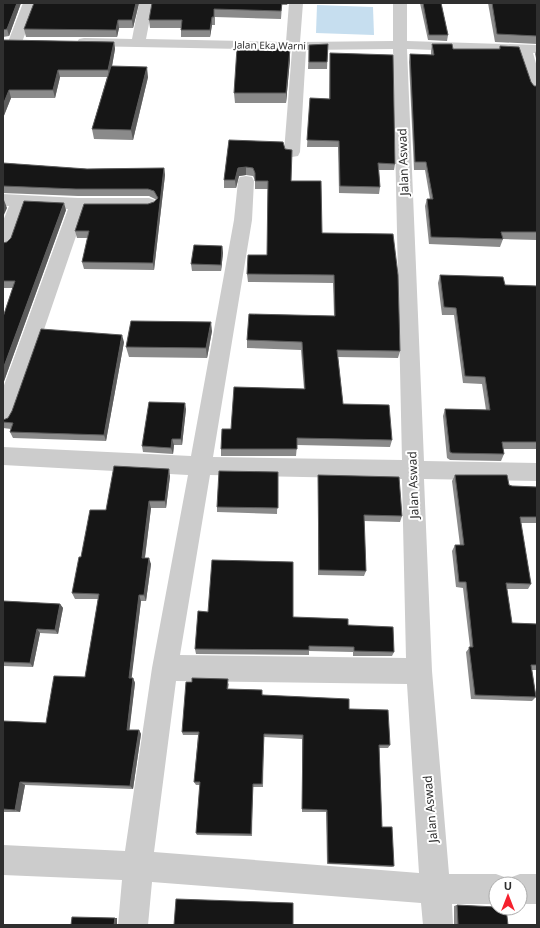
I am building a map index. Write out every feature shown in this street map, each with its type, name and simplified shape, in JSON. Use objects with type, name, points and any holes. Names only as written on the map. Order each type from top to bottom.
[{"type":"street","points":[[30,3],[9,42],[30,42]]},
{"type":"street","points":[[138,42],[146,3]]},
{"type":"street","points":[[292,152],[296,3]]},
{"type":"street","name":"Jalan Aswad","points":[[400,3],[412,470],[419,671],[438,925]]},
{"type":"street","name":"Jalan Eka Warni","points":[[69,42],[400,45],[531,49]]},
{"type":"street","points":[[531,49],[537,89]]},
{"type":"street","points":[[133,925],[138,866],[165,668],[243,220],[246,181]]},
{"type":"street","points":[[3,244],[11,200],[78,204],[149,204]]},
{"type":"street","points":[[3,417],[78,204]]},
{"type":"street","points":[[3,456],[200,466],[537,472]]},
{"type":"street","points":[[165,668],[419,671]]},
{"type":"street","points":[[3,860],[138,866],[436,889],[488,889]]},
{"type":"water","points":[[317,5],[373,7],[374,35],[316,33]]},
{"type":"building","points":[[3,3],[17,3],[7,29],[3,30]]},
{"type":"building","points":[[34,3],[136,3],[132,20],[118,20],[116,30],[24,29]]},
{"type":"building","points":[[152,3],[282,3],[281,11],[214,9],[214,17],[212,17],[210,30],[181,30],[182,20],[149,20]]},
{"type":"building","points":[[423,3],[441,3],[448,35],[429,35]]},
{"type":"building","points":[[492,3],[537,3],[537,36],[497,34]]},
{"type":"building","points":[[3,40],[114,42],[108,70],[58,70],[53,90],[9,90],[3,105]]},
{"type":"building","points":[[328,44],[327,62],[309,62],[309,45]]},
{"type":"building","points":[[432,44],[452,44],[453,49],[500,49],[500,46],[519,47],[531,82],[534,86],[537,86],[537,232],[501,232],[503,239],[431,237],[427,199],[433,199],[426,162],[415,162],[410,54],[434,55]]},
{"type":"building","points":[[237,48],[290,49],[286,93],[234,93]]},
{"type":"building","points":[[330,53],[393,55],[395,164],[378,163],[380,187],[340,186],[339,141],[307,140],[310,98],[330,99]]},
{"type":"building","points":[[111,66],[147,67],[131,130],[92,129]]},
{"type":"building","points":[[229,140],[283,142],[285,149],[292,150],[291,181],[321,181],[322,233],[393,234],[398,275],[400,351],[337,350],[343,404],[389,405],[392,440],[297,438],[297,449],[221,449],[222,429],[231,429],[234,387],[305,389],[302,342],[247,340],[249,314],[335,316],[334,275],[247,274],[248,255],[267,255],[268,181],[255,181],[255,173],[253,168],[246,167],[238,168],[235,180],[224,180]]},
{"type":"building","points":[[3,163],[87,169],[164,168],[153,263],[82,262],[89,231],[75,231],[84,204],[148,204],[154,202],[158,198],[154,191],[148,189],[76,189],[3,186]]},
{"type":"building","points":[[24,201],[64,203],[3,369],[3,317],[15,281],[3,281],[3,243],[7,242],[11,238]]},
{"type":"building","points":[[194,245],[222,246],[221,265],[191,264]]},
{"type":"building","points":[[440,275],[503,277],[505,285],[537,286],[537,442],[502,442],[504,454],[450,452],[445,409],[490,410],[485,377],[465,376],[456,308],[444,307]]},
{"type":"building","points":[[131,321],[211,322],[206,348],[126,347]]},
{"type":"building","points":[[41,329],[122,335],[104,435],[10,432],[13,423],[3,422],[3,420],[8,418],[12,411]]},
{"type":"building","points":[[149,402],[185,403],[181,439],[172,439],[171,448],[142,446]]},
{"type":"building","points":[[114,466],[169,469],[165,501],[149,501],[142,558],[149,558],[144,595],[139,595],[129,678],[133,678],[127,730],[139,730],[130,786],[20,782],[15,810],[3,809],[3,721],[46,723],[54,676],[85,677],[99,594],[72,593],[90,510],[106,510]]},
{"type":"building","points":[[219,471],[278,472],[278,508],[217,507]]},
{"type":"building","points":[[318,475],[399,477],[402,516],[364,515],[366,571],[319,570]]},
{"type":"building","points":[[455,475],[507,475],[509,485],[537,487],[537,517],[520,517],[531,584],[506,583],[512,623],[537,624],[537,665],[531,665],[536,697],[475,695],[469,647],[473,647],[466,582],[459,582],[455,545],[464,545]]},
{"type":"building","points":[[212,560],[293,562],[293,617],[348,619],[348,625],[393,627],[394,652],[354,651],[354,647],[309,646],[309,650],[195,649],[198,611],[208,612]]},
{"type":"building","points":[[3,601],[60,604],[55,630],[37,629],[30,663],[3,662]]},
{"type":"building","points":[[192,678],[228,679],[227,689],[262,690],[262,695],[349,699],[349,709],[388,710],[390,745],[379,745],[382,827],[392,827],[394,866],[328,863],[327,810],[302,809],[303,735],[264,734],[262,784],[253,784],[251,834],[196,833],[200,782],[194,782],[199,732],[182,732],[186,682],[192,682]]},
{"type":"building","points":[[176,899],[293,903],[293,925],[174,925]]},
{"type":"building","points":[[457,905],[488,907],[488,916],[507,916],[508,925],[455,925],[458,924]]},
{"type":"building","points":[[72,917],[115,918],[114,925],[71,925]]}]
